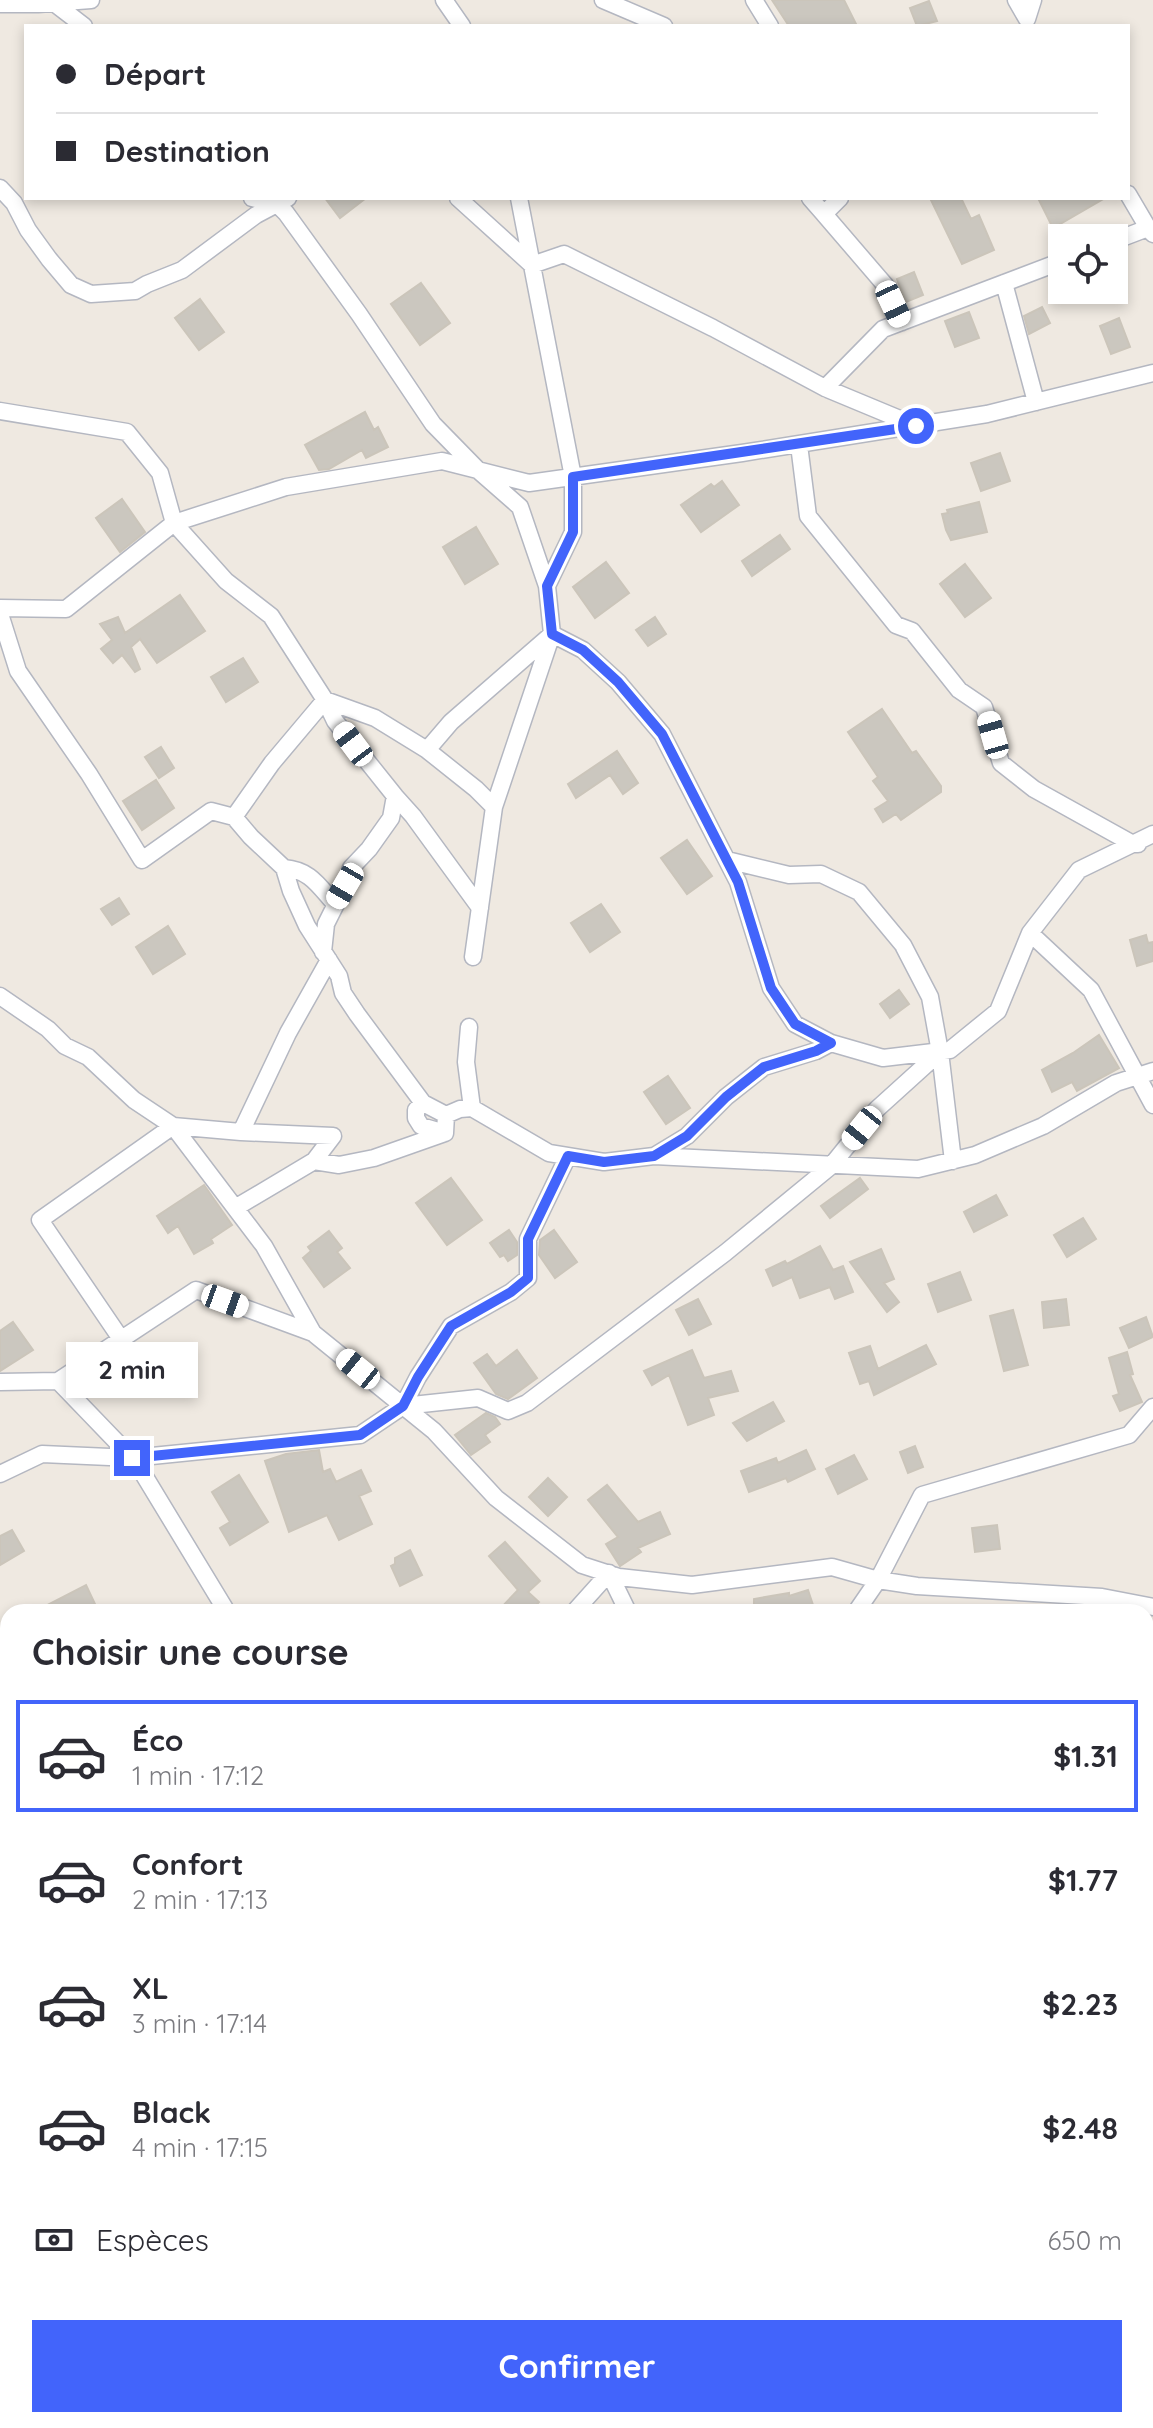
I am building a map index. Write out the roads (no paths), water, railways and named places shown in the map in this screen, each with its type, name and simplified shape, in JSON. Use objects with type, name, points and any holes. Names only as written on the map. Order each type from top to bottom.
[{"type":"street","points":[[0,4],[91,0]]},
{"type":"street","points":[[444,0],[461,24]]},
{"type":"street","points":[[603,0],[659,24]]},
{"type":"street","points":[[754,0],[769,24]]},
{"type":"street","points":[[1016,0],[1025,24]]},
{"type":"street","points":[[1025,24],[1033,0]]},
{"type":"street","points":[[54,1],[82,24]]},
{"type":"street","points":[[0,188],[14,203],[28,230],[71,285],[91,294],[135,291],[182,270],[256,215],[282,201],[286,213],[433,424],[520,507],[547,586],[552,634],[494,807],[473,957]]},
{"type":"street","points":[[1128,237],[1151,231],[1130,197]]},
{"type":"street","points":[[460,200],[532,265]]},
{"type":"street","points":[[519,200],[573,477],[573,532],[547,586]]},
{"type":"street","points":[[812,200],[885,285],[902,322]]},
{"type":"street","points":[[824,214],[838,200]]},
{"type":"street","points":[[532,265],[564,254],[825,388],[916,426]]},
{"type":"street","points":[[825,388],[883,329],[1048,266]]},
{"type":"street","points":[[1004,283],[1036,402]]},
{"type":"street","points":[[0,608],[66,609],[174,523],[286,487],[442,461],[529,483],[799,445],[987,414],[1153,373]]},
{"type":"street","points":[[0,411],[127,432],[160,473],[174,523],[226,581],[271,616],[335,721],[413,816],[480,908]]},
{"type":"street","points":[[799,445],[808,516],[896,625],[912,631],[959,690],[984,707],[1001,763],[1034,789],[1133,844],[1153,845]]},
{"type":"street","points":[[0,614],[18,671],[89,774],[142,860],[211,811],[234,817],[284,868],[307,926],[339,976],[343,993],[357,1014],[423,1103],[446,1115]]},
{"type":"street","points":[[552,634],[583,650],[618,682],[662,734],[738,882],[771,988],[795,1024],[831,1043],[883,1058],[950,1050],[998,1011],[1030,933],[1079,870],[1153,834]]},
{"type":"street","points":[[427,750],[451,722],[552,634]]},
{"type":"street","points":[[325,700],[375,718],[427,750],[494,807]]},
{"type":"street","points":[[234,817],[272,763],[325,700]]},
{"type":"street","points":[[241,1132],[326,956],[326,924],[351,868],[391,818],[395,796]]},
{"type":"street","points":[[727,860],[789,875],[821,874],[859,892],[903,945],[930,997],[953,1161]]},
{"type":"street","points":[[284,868],[298,869],[314,880],[335,904]]},
{"type":"street","points":[[314,880],[349,874]]},
{"type":"street","points":[[1030,933],[1091,990],[1153,1105]]},
{"type":"street","points":[[0,996],[48,1029],[65,1046],[88,1057],[134,1100],[173,1126],[264,1246],[313,1333]]},
{"type":"street","points":[[469,1027],[466,1062],[472,1108]]},
{"type":"street","points":[[654,1156],[687,1136],[726,1097],[764,1067],[816,1051],[831,1043]]},
{"type":"street","points":[[0,1474],[42,1454],[132,1458],[360,1435],[403,1406],[478,1398],[508,1411],[527,1403],[725,1253],[831,1166],[877,1109],[940,1052]]},
{"type":"street","points":[[446,1115],[472,1108],[549,1153],[604,1162],[654,1156],[918,1169],[975,1155],[1043,1126],[1116,1083],[1153,1071]]},
{"type":"street","points":[[423,1103],[416,1110],[421,1126],[445,1133]]},
{"type":"street","points":[[445,1133],[446,1115]]},
{"type":"street","points":[[121,1339],[40,1220],[173,1126],[333,1136],[314,1161],[235,1208]]},
{"type":"street","points":[[314,1161],[339,1165],[374,1158],[445,1133]]},
{"type":"street","points":[[403,1406],[451,1326],[511,1292],[528,1278],[528,1239],[568,1156]]},
{"type":"street","points":[[0,1382],[58,1381],[196,1290],[313,1333],[434,1431],[496,1498],[582,1565],[619,1577],[692,1585],[832,1567],[878,1580],[917,1586],[1102,1597],[1138,1604]]},
{"type":"street","points":[[58,1381],[132,1458],[222,1604]]},
{"type":"street","points":[[862,1604],[878,1580],[922,1495],[1129,1435],[1153,1407]]},
{"type":"street","points":[[581,1604],[609,1573]]},
{"type":"street","points":[[609,1573],[624,1604]]}]
